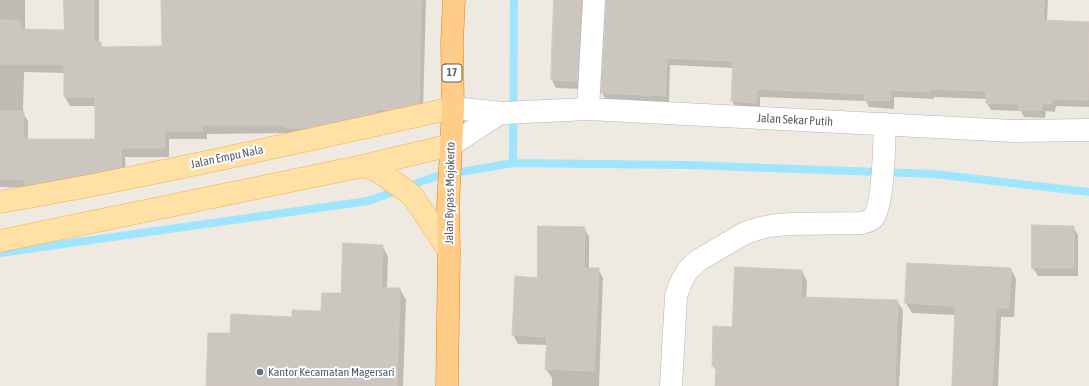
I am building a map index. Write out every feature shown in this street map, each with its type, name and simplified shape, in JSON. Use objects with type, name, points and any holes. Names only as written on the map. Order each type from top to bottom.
[{"type":"highway","name":"Jalan Bypass Mojokerto","points":[[447,386],[449,251],[448,191],[453,108],[452,42],[454,0]]},
{"type":"main road","name":"Jalan Empu Nala","points":[[0,202],[49,194],[453,108]]},
{"type":"main road","points":[[0,241],[450,155]]},
{"type":"main road","points":[[371,169],[412,194],[449,251]]},
{"type":"street","points":[[588,109],[594,0]]},
{"type":"street","name":"Jalan Sekar Putih","points":[[453,108],[502,113],[588,109],[1013,131],[1089,130]]},
{"type":"street","points":[[450,155],[502,113]]},
{"type":"street","points":[[671,386],[676,296],[681,282],[688,270],[700,260],[745,233],[760,228],[776,225],[862,223],[870,221],[874,217],[880,197],[885,124]]},
{"type":"building","points":[[64,0],[94,0],[94,42],[101,42],[101,47],[162,46],[161,0],[421,0],[419,103],[388,110],[377,109],[377,112],[305,128],[285,128],[285,125],[202,125],[202,131],[164,131],[165,148],[121,148],[121,167],[31,184],[24,184],[24,179],[0,179],[0,111],[24,111],[23,139],[95,139],[95,97],[64,97],[64,64],[0,64],[0,20],[20,21],[20,29],[64,30]]},
{"type":"building","points":[[554,0],[581,0],[577,81],[551,80]]},
{"type":"building","points":[[606,0],[1044,0],[1043,20],[1089,22],[1088,100],[1052,99],[1051,104],[1042,103],[1041,110],[1019,110],[1019,104],[986,103],[986,91],[930,89],[930,92],[890,90],[890,101],[864,100],[864,94],[757,89],[756,103],[731,101],[733,61],[667,58],[665,96],[601,93]]},
{"type":"building","points":[[1032,225],[1074,226],[1074,268],[1032,268]]},
{"type":"building","points":[[538,226],[585,227],[584,268],[599,268],[594,371],[545,369],[547,337],[512,335],[515,276],[537,278]]},
{"type":"building","points":[[343,243],[383,245],[381,288],[400,288],[397,386],[206,386],[208,333],[230,333],[231,314],[292,317],[292,310],[321,311],[322,293],[341,293]]},
{"type":"building","points":[[907,263],[1011,268],[1009,308],[996,308],[992,386],[952,386],[955,306],[905,303]]},
{"type":"building","points":[[735,267],[802,270],[801,297],[898,300],[895,386],[715,386],[716,367],[712,366],[713,326],[732,327]]},
{"type":"waterway","points":[[513,163],[514,0]]},
{"type":"waterway","points":[[0,253],[368,201],[437,176],[513,163],[686,165],[934,174],[1089,192]]},
{"type":"place","name":"Kantor Kecamatan Magersari","points":[[260,372]]}]
